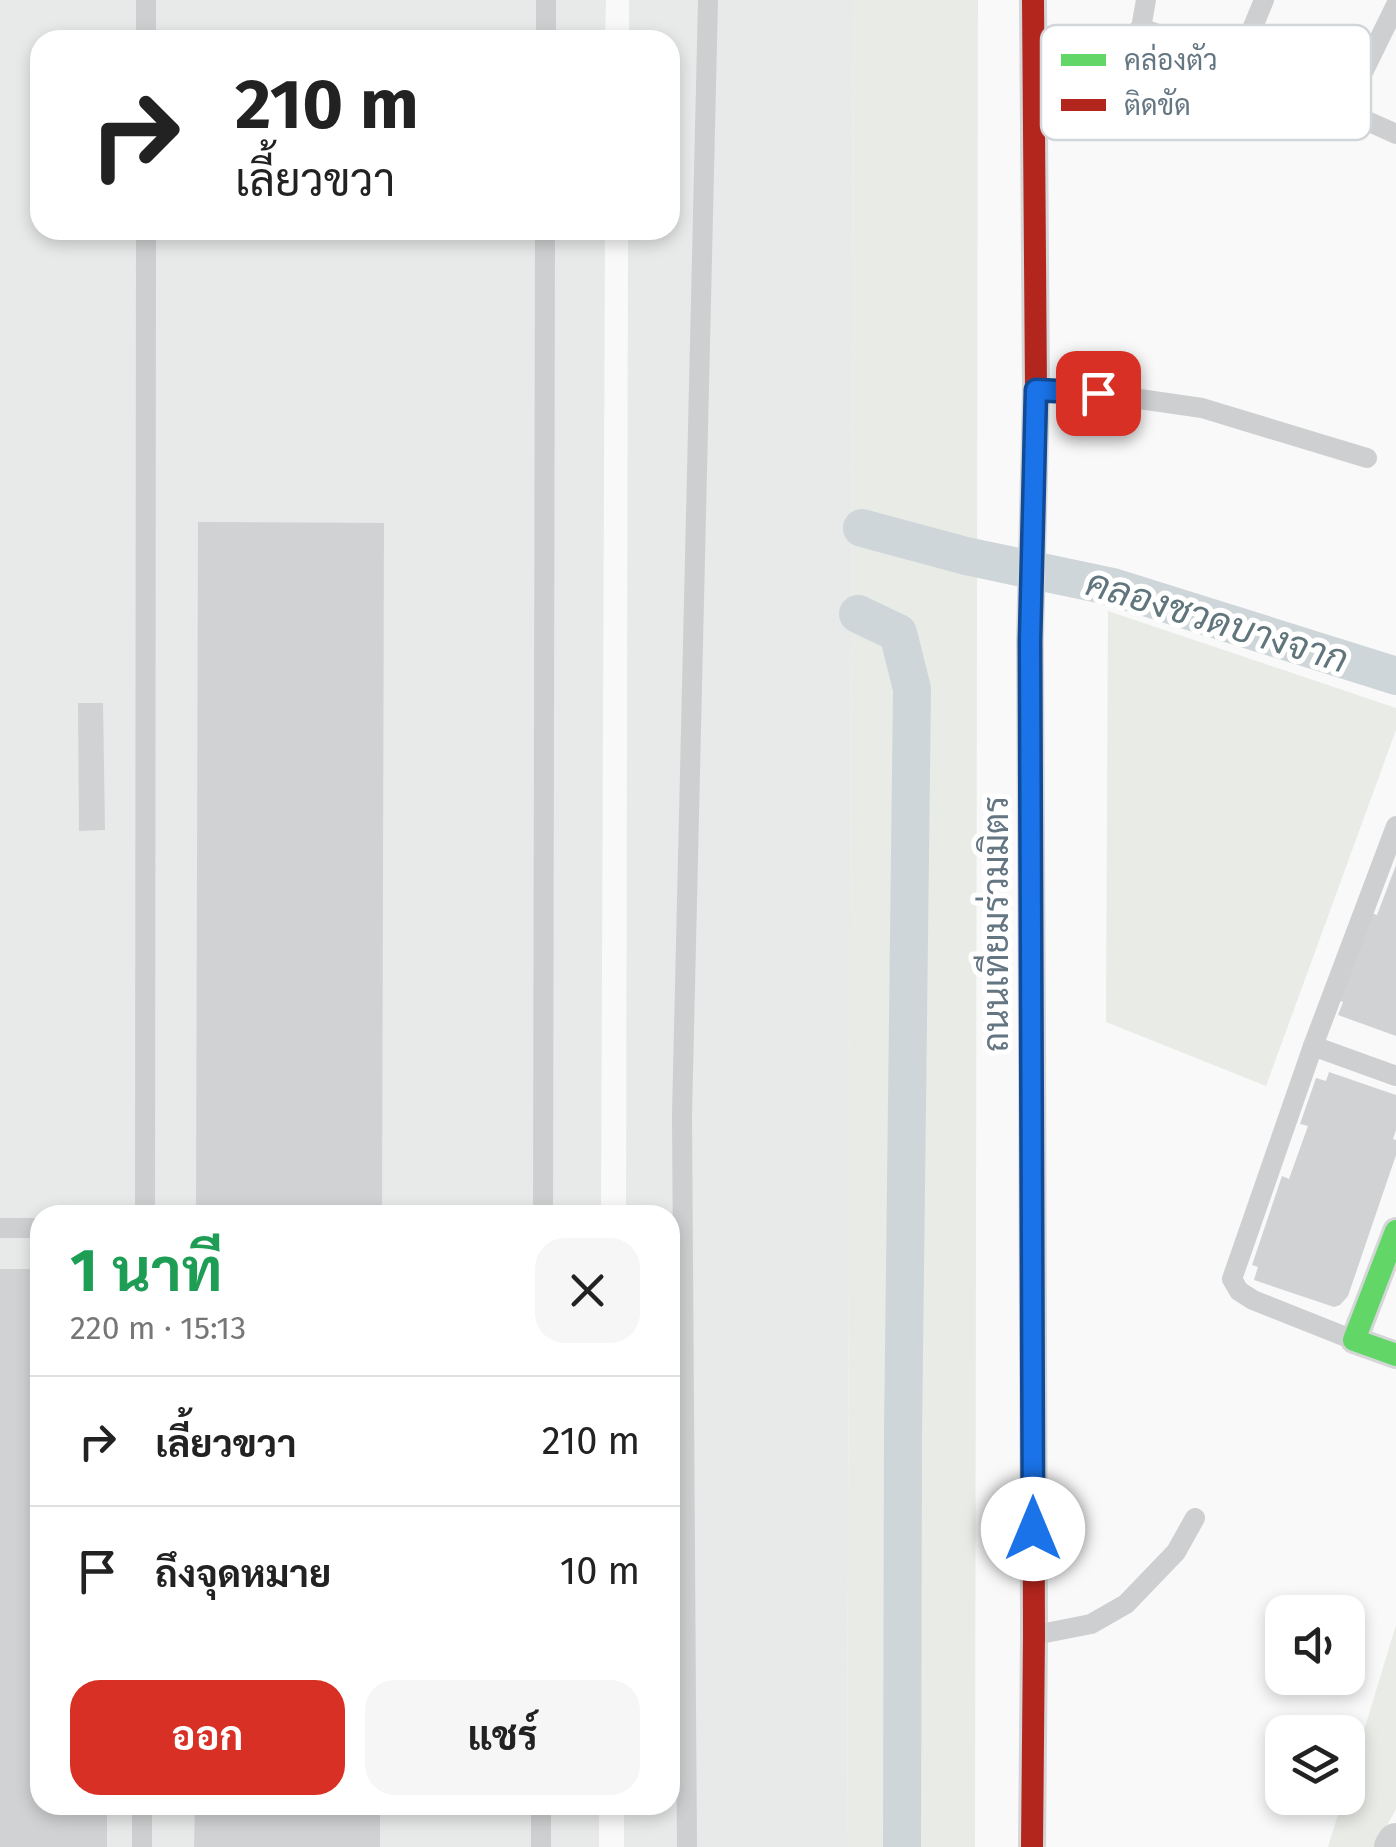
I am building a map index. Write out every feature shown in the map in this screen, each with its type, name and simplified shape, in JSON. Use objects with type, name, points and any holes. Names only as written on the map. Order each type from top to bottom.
[{"type":"street","name":"ถนนเทียมร่วมมิตร","points":[[1032,1847],[1030,641],[1036,390],[1034,0]]},
{"type":"street","points":[[1396,1231],[1354,1340],[1396,1355]]},
{"type":"lane","points":[[146,0],[146,30]]},
{"type":"lane","points":[[546,0],[546,30]]},
{"type":"lane","points":[[687,1847],[682,1115],[708,0]]},
{"type":"lane","points":[[1142,25],[1146,0]]},
{"type":"lane","points":[[1254,25],[1264,0]]},
{"type":"lane","points":[[1371,56],[1396,5]]},
{"type":"lane","points":[[1032,58],[1041,57]]},
{"type":"lane","points":[[1371,123],[1396,134]]},
{"type":"lane","points":[[145,1205],[146,240]]},
{"type":"lane","points":[[542,1205],[546,240]]},
{"type":"lane","points":[[1036,390],[1098,393],[1202,408],[1367,458]]},
{"type":"lane","points":[[1354,1340],[1253,1300],[1239,1291],[1232,1279],[1396,826]]},
{"type":"lane","points":[[1314,1046],[1396,1076]]},
{"type":"lane","points":[[0,1228],[30,1228]]},
{"type":"lane","points":[[1034,1635],[1091,1624],[1126,1604],[1176,1552],[1194,1518]]},
{"type":"lane","points":[[142,1815],[142,1847]]},
{"type":"lane","points":[[541,1815],[541,1847]]},
{"type":"shaded area","points":[[0,0],[606,0],[605,30],[30,30],[30,240],[605,240],[601,1205],[30,1205],[30,1815],[599,1815],[599,1847],[0,1847]]},
{"type":"shaded area","points":[[629,0],[853,0],[847,1847],[624,1847],[624,1815],[680,1815],[680,1205],[626,1205],[628,240],[680,240],[680,30],[629,30]]},
{"type":"shaded area","points":[[853,0],[978,0],[975,1847],[847,1847]]},
{"type":"shaded area","points":[[1108,611],[1396,708],[1396,730],[1266,1086],[1106,1022]]},
{"type":"shaded area","points":[[1396,1625],[1396,1809],[1375,1847],[1328,1847],[1338,1815],[1365,1815],[1365,1727]]},
{"type":"building","points":[[198,522],[384,523],[382,1205],[196,1205]]},
{"type":"building","points":[[78,703],[103,703],[105,830],[79,831]]},
{"type":"building","points":[[1396,865],[1396,1036],[1338,1015],[1343,1002],[1337,1000],[1369,912],[1377,915]]},
{"type":"building","points":[[1329,1072],[1396,1095],[1396,1155],[1348,1296],[1334,1307],[1254,1280],[1258,1267],[1252,1265],[1282,1176],[1289,1179],[1308,1126],[1300,1124],[1316,1078],[1326,1081]]},
{"type":"building","points":[[0,1269],[30,1269],[30,1815],[107,1815],[107,1847],[0,1847]]},
{"type":"building","points":[[195,1815],[380,1815],[380,1847],[194,1847]]},
{"type":"waterway","name":"คลองชวดบางจาก","points":[[862,528],[966,556],[1113,587],[1396,676]]},
{"type":"waterway","points":[[858,614],[898,633],[912,689],[902,1847]]},
{"type":"traffic: fast","points":[[1032,558],[1032,1041]]},
{"type":"traffic: fast","points":[[1396,1231],[1354,1340],[1396,1355]]},
{"type":"traffic: jam","points":[[1032,558],[1036,390],[1033,0]]},
{"type":"traffic: jam","points":[[1032,1041],[1032,1847]]},
{"type":"route","points":[[1033,1529],[1030,641],[1036,390],[1098,393]]}]
